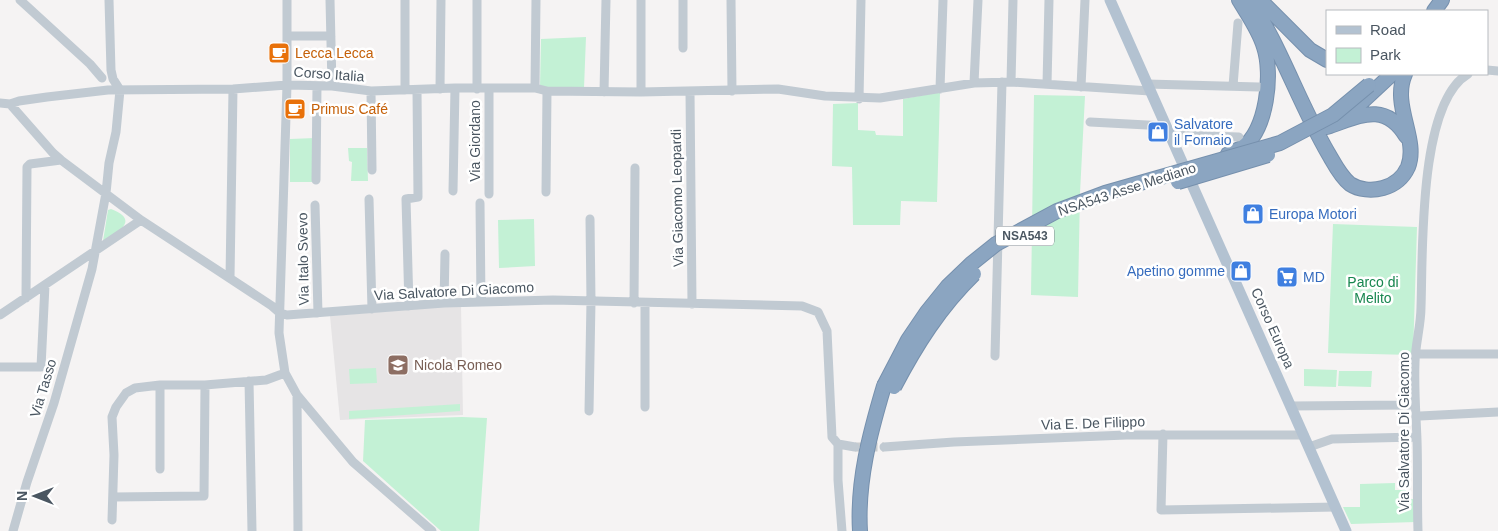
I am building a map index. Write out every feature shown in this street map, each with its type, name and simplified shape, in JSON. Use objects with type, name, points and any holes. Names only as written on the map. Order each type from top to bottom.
[{"type":"highway","points":[[1208,164],[1243,147],[1257,128],[1266,103],[1268,65],[1264,47],[1239,0]]},
{"type":"highway","points":[[1250,0],[1272,39],[1311,122],[1344,179],[1350,184],[1363,189],[1377,190],[1386,188],[1399,180],[1404,174],[1410,160],[1410,148],[1401,98],[1405,75]]},
{"type":"highway","points":[[1260,0],[1310,50],[1326,59]]},
{"type":"highway","points":[[1372,88],[1380,75]]},
{"type":"highway","points":[[1372,88],[1391,75]]},
{"type":"highway","name":"NSA543 Asse Mediano","points":[[889,386],[908,340],[927,312],[948,286],[996,244],[1057,210],[1106,193],[1280,143],[1333,114],[1372,88]]},
{"type":"highway","name":"NSA543 Asse Mediano","points":[[889,386],[939,312],[960,288],[990,260],[1029,234],[1060,218],[1122,197],[1261,158],[1290,146],[1327,127],[1372,88]]},
{"type":"highway","points":[[1327,127],[1362,115],[1384,116],[1394,122],[1406,136],[1410,148]]},
{"type":"highway","points":[[860,531],[863,470],[868,440],[889,386]]},
{"type":"highway","points":[[868,531],[870,469],[889,386]]},
{"type":"main road","name":"Corso Europa","points":[[1110,0],[1346,531]]},
{"type":"street","points":[[20,0],[107,80]]},
{"type":"street","points":[[107,80],[109,0]]},
{"type":"street","points":[[287,0],[287,85],[280,313],[280,343],[285,373],[297,395],[353,462],[432,531]]},
{"type":"street","points":[[330,0],[332,86]]},
{"type":"street","points":[[405,0],[405,90]]},
{"type":"street","points":[[440,89],[441,0]]},
{"type":"street","points":[[477,0],[477,89]]},
{"type":"street","points":[[535,88],[536,0]]},
{"type":"street","points":[[604,92],[606,0]]},
{"type":"street","points":[[641,92],[642,0]]},
{"type":"street","points":[[682,0],[682,48]]},
{"type":"street","points":[[731,0],[732,90]]},
{"type":"street","points":[[860,99],[861,0]]},
{"type":"street","points":[[940,89],[943,0]]},
{"type":"street","points":[[974,83],[978,0]]},
{"type":"street","points":[[995,356],[1006,82],[1013,0]]},
{"type":"street","points":[[1046,84],[1049,0]]},
{"type":"street","points":[[1081,87],[1085,0]]},
{"type":"street","points":[[1233,86],[1238,23]]},
{"type":"street","points":[[287,36],[331,36]]},
{"type":"street","name":"Via Salvatore Di Giacomo","points":[[1418,531],[1415,361],[1421,309],[1423,222],[1427,173],[1435,134],[1444,107],[1456,85],[1467,75]]},
{"type":"street","points":[[107,80],[113,79],[120,90]]},
{"type":"street","name":"Corso Italia","points":[[10,104],[47,97],[107,80],[120,90],[233,89],[287,85],[332,86],[371,91],[455,88],[535,88],[604,92],[778,89],[860,99],[880,98],[974,83],[1006,82],[1081,87],[1259,87]]},
{"type":"street","points":[[316,180],[317,86]]},
{"type":"street","points":[[453,191],[455,88]]},
{"type":"street","points":[[230,278],[233,89]]},
{"type":"street","name":"Via Giordano","points":[[488,194],[489,89]]},
{"type":"street","name":"Via Tasso","points":[[13,531],[92,269],[106,193],[109,163],[116,132],[120,90]]},
{"type":"street","points":[[409,306],[406,199],[418,197],[417,90]]},
{"type":"street","points":[[546,192],[548,90]]},
{"type":"street","points":[[371,91],[372,170]]},
{"type":"street","name":"Via Giacomo Leopardi","points":[[690,91],[692,304]]},
{"type":"street","points":[[0,102],[10,104],[61,160],[141,220],[280,313]]},
{"type":"street","points":[[1090,122],[1239,137]]},
{"type":"street","points":[[26,298],[26,167],[30,164],[61,160]]},
{"type":"street","points":[[634,303],[635,168]]},
{"type":"street","points":[[368,199],[372,309]]},
{"type":"street","points":[[480,204],[481,302]]},
{"type":"street","name":"Via Italo Svevo","points":[[315,205],[318,313]]},
{"type":"street","points":[[589,411],[590,219]]},
{"type":"street","points":[[0,315],[141,220]]},
{"type":"street","points":[[444,254],[444,302]]},
{"type":"street","points":[[0,367],[41,367],[45,285]]},
{"type":"street","name":"Via Salvatore Di Giacomo","points":[[280,313],[287,315],[318,313],[444,302],[591,301],[802,306],[812,309],[818,312],[827,331],[832,438],[838,444],[838,480],[842,531]]},
{"type":"street","points":[[645,303],[645,407]]},
{"type":"street","points":[[1416,354],[1498,354]]},
{"type":"street","points":[[112,520],[114,497],[112,417],[116,407],[126,393],[135,388],[160,385],[205,385],[266,380],[285,373]]},
{"type":"street","points":[[249,381],[252,531]]},
{"type":"street","points":[[160,385],[160,468]]},
{"type":"street","points":[[114,497],[204,496],[205,385]]},
{"type":"street","points":[[1291,406],[1410,405],[1410,394]]},
{"type":"street","points":[[297,395],[298,531]]},
{"type":"street","points":[[1420,416],[1498,412]]},
{"type":"street","points":[[1163,434],[1161,510],[1336,506]]},
{"type":"street","name":"Via E. De Filippo","points":[[884,447],[954,442],[1163,434],[1304,435]]},
{"type":"street","points":[[1310,447],[1332,439],[1417,437]]},
{"type":"street","points":[[838,444],[856,447]]},
{"type":"shaded area","name":"Nicola Romeo","points":[[461,305],[463,415],[340,420],[330,316]]},
{"type":"green space","points":[[586,37],[584,88],[540,87],[541,39]]},
{"type":"green space","points":[[940,92],[937,202],[901,201],[900,225],[853,225],[852,167],[832,166],[833,104],[858,103],[858,130],[875,131],[876,135],[903,136],[903,99]]},
{"type":"green space","points":[[1034,95],[1085,96],[1080,193],[1078,297],[1031,295]]},
{"type":"green space","points":[[315,138],[315,182],[290,182],[290,139]]},
{"type":"green space","points":[[348,148],[367,148],[368,181],[351,181],[352,162],[349,161]]},
{"type":"green space","points":[[111,209],[120,213],[124,218],[124,226],[103,241],[108,210]]},
{"type":"green space","points":[[534,219],[535,266],[499,268],[498,220]]},
{"type":"green space","name":"Parco di Melito","points":[[1333,224],[1417,227],[1413,355],[1328,353]]},
{"type":"green space","points":[[376,368],[377,383],[350,384],[349,369]]},
{"type":"green space","points":[[1304,369],[1337,370],[1336,387],[1304,386]]},
{"type":"green space","points":[[1339,371],[1372,371],[1371,387],[1338,386]]},
{"type":"green space","points":[[460,404],[460,411],[349,419],[349,411]]},
{"type":"green space","points":[[487,418],[479,531],[441,531],[363,461],[365,420]]},
{"type":"green space","points":[[1395,483],[1395,490],[1406,490],[1406,499],[1416,499],[1416,522],[1351,524],[1343,507],[1360,507],[1360,484]]},
{"type":"tunnel","points":[[855,447],[884,447]]},
{"type":"place","name":"Lecca Lecca","points":[[279,53]]},
{"type":"place","name":"Primus Café","points":[[295,109]]},
{"type":"place","name":"Salvatore il Fornaio","points":[[1158,132]]},
{"type":"place","name":"Europa Motori","points":[[1253,214]]},
{"type":"place","name":"Apetino gomme","points":[[1241,271]]},
{"type":"place","name":"MD","points":[[1287,277]]},
{"type":"place","name":"Nicola Romeo","points":[[398,365]]}]
